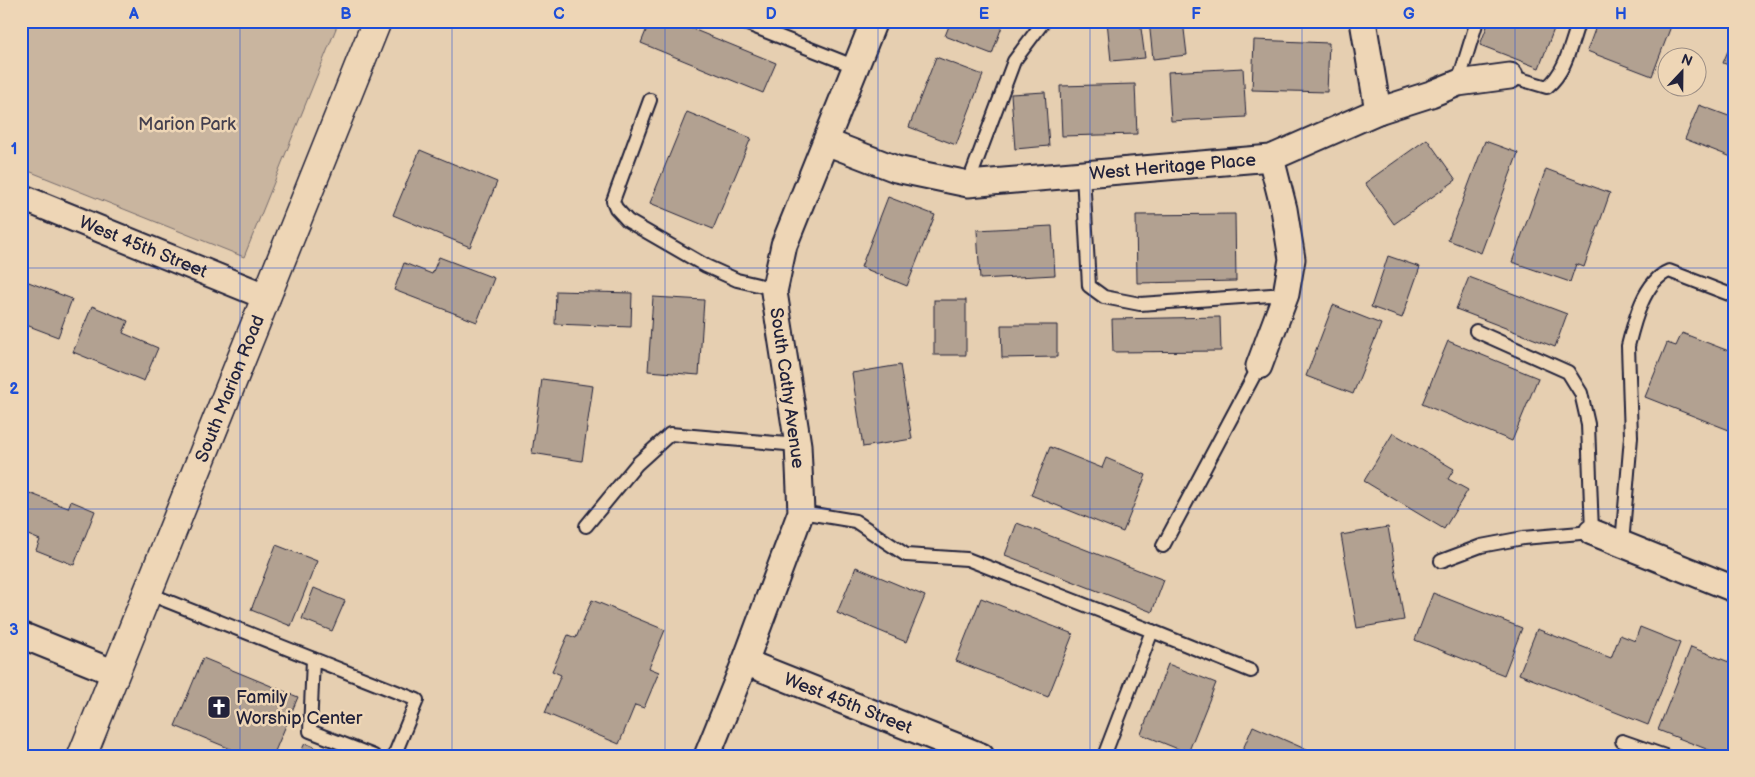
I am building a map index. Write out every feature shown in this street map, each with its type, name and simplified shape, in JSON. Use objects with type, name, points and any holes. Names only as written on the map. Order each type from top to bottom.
[{"type":"street","name":"South Marion Road","points":[[82,756],[377,21]]},
{"type":"street","name":"South Cathy Avenue","points":[[707,756],[745,662],[801,512],[798,445],[775,289],[784,245],[874,21]]},
{"type":"street","points":[[1363,21],[1378,111]]},
{"type":"street","name":"West Heritage Place","points":[[826,142],[896,170],[968,184],[1271,158],[1378,111],[1458,83],[1510,76]]},
{"type":"street","points":[[1259,366],[1286,294],[1292,259],[1284,209],[1271,158]]},
{"type":"street","name":"West 45th Street","points":[[21,197],[267,297]]},
{"type":"street","points":[[1592,532],[1734,589]]},
{"type":"street","points":[[21,635],[115,673]]},
{"type":"street","name":"West 45th Street","points":[[745,662],[981,756]]},
{"type":"lane","points":[[740,21],[856,67]]},
{"type":"lane","points":[[968,184],[1014,61],[1044,21]]},
{"type":"lane","points":[[1458,83],[1477,21]]},
{"type":"lane","points":[[1510,76],[1547,87],[1554,82],[1561,71],[1579,21]]},
{"type":"lane","points":[[650,100],[613,201],[616,208],[628,220],[706,266],[737,280],[775,289]]},
{"type":"lane","points":[[1083,174],[1089,286],[1104,298],[1140,304],[1286,294]]},
{"type":"lane","points":[[1622,544],[1631,437],[1628,346],[1647,289],[1660,275],[1669,271],[1734,296]]},
{"type":"lane","points":[[1441,561],[1481,546],[1523,538],[1592,532],[1588,424],[1581,393],[1568,372],[1476,331]]},
{"type":"lane","points":[[1163,546],[1259,366]]},
{"type":"lane","points":[[586,526],[637,464],[670,434],[798,445]]},
{"type":"lane","points":[[801,512],[854,521],[906,555],[968,558],[1252,671]]},
{"type":"lane","points":[[147,593],[417,700],[394,756]]},
{"type":"lane","points":[[1104,756],[1152,631]]},
{"type":"lane","points":[[313,659],[310,731],[374,756]]},
{"type":"lane","points":[[1622,741],[1664,756]]},
{"type":"green space","name":"Marion Park","points":[[21,21],[339,21],[244,257],[21,168]]},
{"type":"building","points":[[650,21],[673,21],[776,63],[763,93],[641,43]]},
{"type":"building","points":[[951,21],[1004,21],[992,54],[945,36]]},
{"type":"building","points":[[1107,21],[1140,21],[1145,58],[1111,61]]},
{"type":"building","points":[[1149,21],[1183,21],[1187,55],[1153,59]]},
{"type":"building","points":[[1489,21],[1557,21],[1539,68],[1480,45]]},
{"type":"building","points":[[1598,21],[1673,21],[1663,48],[1658,48],[1658,60],[1652,76],[1587,51]]},
{"type":"building","points":[[1734,36],[1734,67],[1723,63]]},
{"type":"building","points":[[1254,40],[1329,43],[1327,92],[1252,90]]},
{"type":"building","points":[[936,57],[983,75],[956,145],[909,127]]},
{"type":"building","points":[[1243,68],[1246,117],[1171,121],[1168,72]]},
{"type":"building","points":[[1135,84],[1137,134],[1062,136],[1060,86]]},
{"type":"building","points":[[1045,92],[1049,146],[1015,149],[1011,94]]},
{"type":"building","points":[[1699,105],[1734,118],[1734,158],[1685,139]]},
{"type":"building","points":[[687,112],[751,138],[713,229],[650,203]]},
{"type":"building","points":[[1427,139],[1456,180],[1394,224],[1365,183]]},
{"type":"building","points":[[1485,141],[1518,153],[1481,253],[1448,240]]},
{"type":"building","points":[[420,150],[497,182],[470,247],[393,215]]},
{"type":"building","points":[[1546,169],[1610,193],[1584,267],[1576,264],[1570,282],[1512,262]]},
{"type":"building","points":[[888,197],[935,215],[907,286],[861,267]]},
{"type":"building","points":[[1235,214],[1236,281],[1137,283],[1136,215]]},
{"type":"building","points":[[1052,226],[1055,275],[980,279],[977,230]]},
{"type":"building","points":[[1388,256],[1420,267],[1402,318],[1371,307]]},
{"type":"building","points":[[439,257],[494,278],[477,322],[394,290],[404,263],[432,274]]},
{"type":"building","points":[[1469,277],[1567,314],[1555,347],[1456,309]]},
{"type":"building","points":[[21,279],[72,299],[58,337],[21,323]]},
{"type":"building","points":[[556,291],[632,293],[631,327],[555,324]]},
{"type":"building","points":[[653,297],[704,300],[699,375],[648,371]]},
{"type":"building","points":[[934,300],[966,300],[966,355],[934,355]]},
{"type":"building","points":[[1333,305],[1381,324],[1353,394],[1306,376]]},
{"type":"building","points":[[92,306],[128,321],[123,333],[158,348],[144,381],[73,352]]},
{"type":"building","points":[[1220,317],[1221,351],[1113,352],[1112,319]]},
{"type":"building","points":[[1001,325],[1057,325],[1057,357],[1002,358]]},
{"type":"building","points":[[1682,333],[1734,353],[1734,432],[1645,397],[1667,343],[1676,346]]},
{"type":"building","points":[[1448,341],[1538,378],[1512,441],[1422,404]]},
{"type":"building","points":[[900,365],[912,439],[863,447],[852,373]]},
{"type":"building","points":[[542,379],[593,386],[582,461],[532,453]]},
{"type":"building","points":[[1393,433],[1454,469],[1448,479],[1468,490],[1444,529],[1364,481]]},
{"type":"building","points":[[1050,447],[1102,468],[1106,458],[1146,475],[1123,532],[1031,495]]},
{"type":"building","points":[[24,491],[68,508],[71,501],[95,511],[74,565],[36,550],[40,540],[21,532],[21,497]]},
{"type":"building","points":[[1017,523],[1164,580],[1152,612],[1005,555]]},
{"type":"building","points":[[1388,527],[1404,620],[1357,628],[1341,535]]},
{"type":"building","points":[[276,545],[317,561],[291,626],[251,610]]},
{"type":"building","points":[[856,567],[925,596],[906,642],[837,613]]},
{"type":"building","points":[[314,588],[345,601],[332,631],[302,619]]},
{"type":"building","points":[[1433,593],[1522,628],[1504,675],[1415,640]]},
{"type":"building","points":[[981,598],[1073,634],[1048,697],[956,661]]},
{"type":"building","points":[[592,600],[665,630],[649,668],[659,672],[644,708],[635,705],[619,744],[545,713],[561,675],[552,671],[568,635],[576,638]]},
{"type":"building","points":[[1640,627],[1680,643],[1648,725],[1519,674],[1537,629],[1611,658],[1620,635],[1635,641]]},
{"type":"building","points":[[1691,647],[1734,664],[1734,756],[1724,756],[1658,730]]},
{"type":"building","points":[[203,658],[298,697],[273,756],[248,756],[175,726]]},
{"type":"building","points":[[1168,664],[1216,683],[1188,753],[1141,734]]},
{"type":"building","points":[[1253,726],[1321,756],[1240,756]]},
{"type":"building","points":[[305,743],[335,756],[299,756]]},
{"type":"place","name":"Family Worship Center","points":[[219,707]]}]
